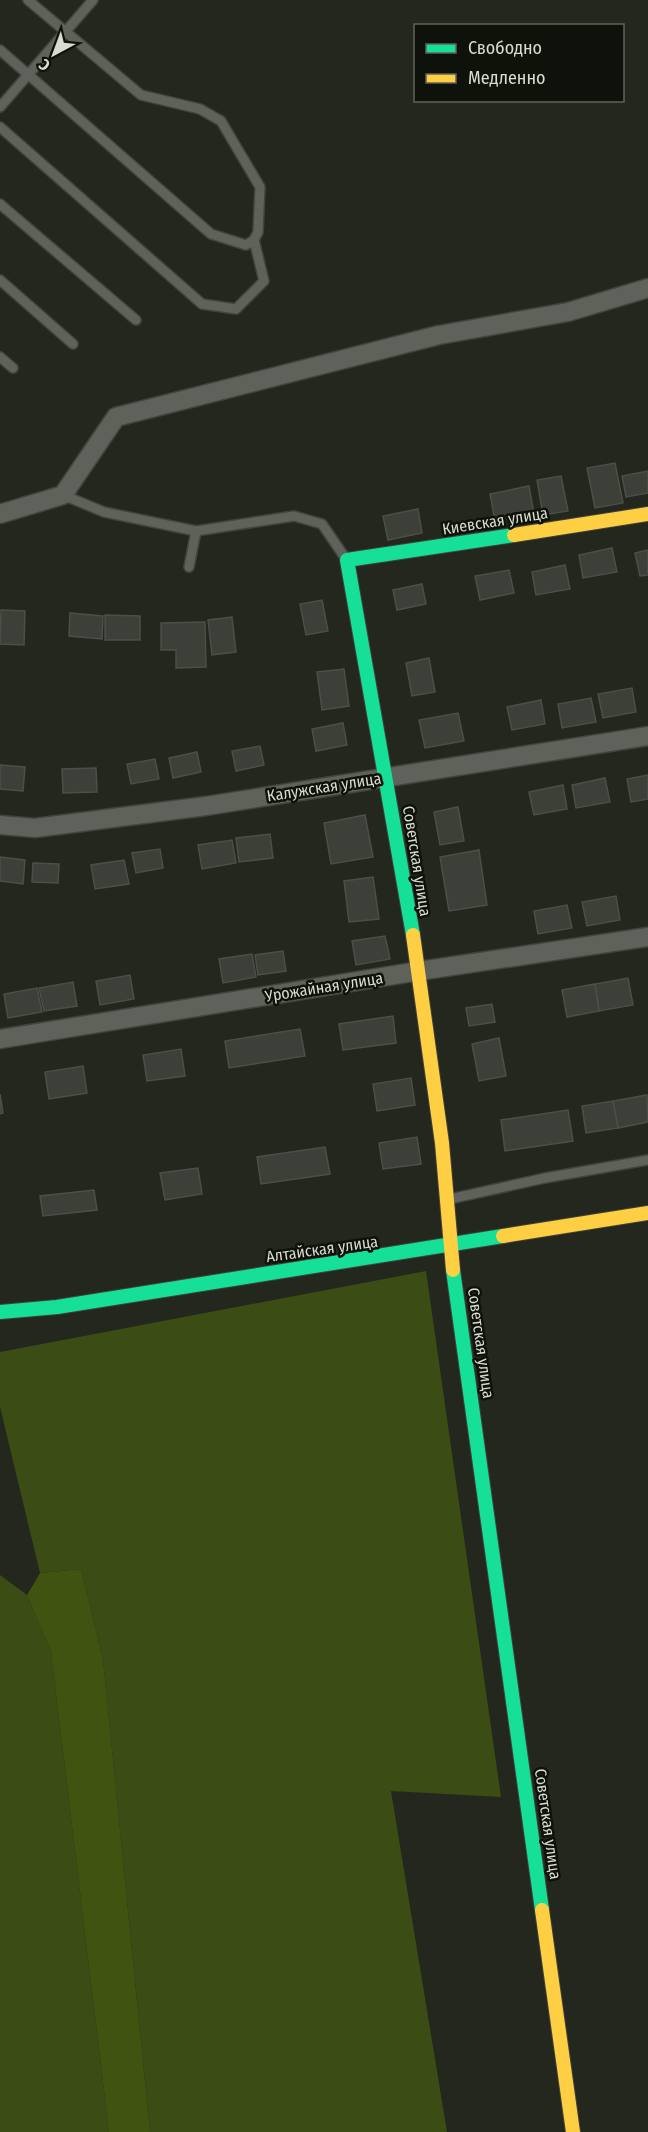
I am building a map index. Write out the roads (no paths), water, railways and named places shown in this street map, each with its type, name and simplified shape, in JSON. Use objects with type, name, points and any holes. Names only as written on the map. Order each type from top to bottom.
[{"type":"street","points":[[0,514],[63,495],[116,417],[439,335],[568,312],[648,288]]},
{"type":"street","name":"Киевская улица","points":[[347,560],[648,514]]},
{"type":"street","name":"Советская улица","points":[[347,560],[387,777],[419,971],[449,1199],[450,1245],[573,2132]]},
{"type":"street","name":"Калужская улица","points":[[0,825],[34,828],[206,806],[648,736]]},
{"type":"street","name":"Урожайная улица","points":[[0,1039],[419,971],[648,937]]},
{"type":"street","name":"Алтайская улица","points":[[0,1312],[57,1307],[648,1213]]},
{"type":"lane","points":[[0,50],[212,234],[246,244],[254,240],[258,232],[260,187],[222,122],[200,110],[141,95],[28,0]]},
{"type":"lane","points":[[0,107],[93,0]]},
{"type":"lane","points":[[0,127],[202,304],[236,309],[264,281],[254,240]]},
{"type":"lane","points":[[0,204],[136,320]]},
{"type":"lane","points":[[0,280],[73,344]]},
{"type":"lane","points":[[0,357],[13,368]]},
{"type":"lane","points":[[63,495],[104,512],[196,531],[294,516],[322,524],[347,560]]},
{"type":"lane","points":[[189,567],[196,531]]},
{"type":"lane","points":[[449,1199],[544,1178],[648,1160]]}]
